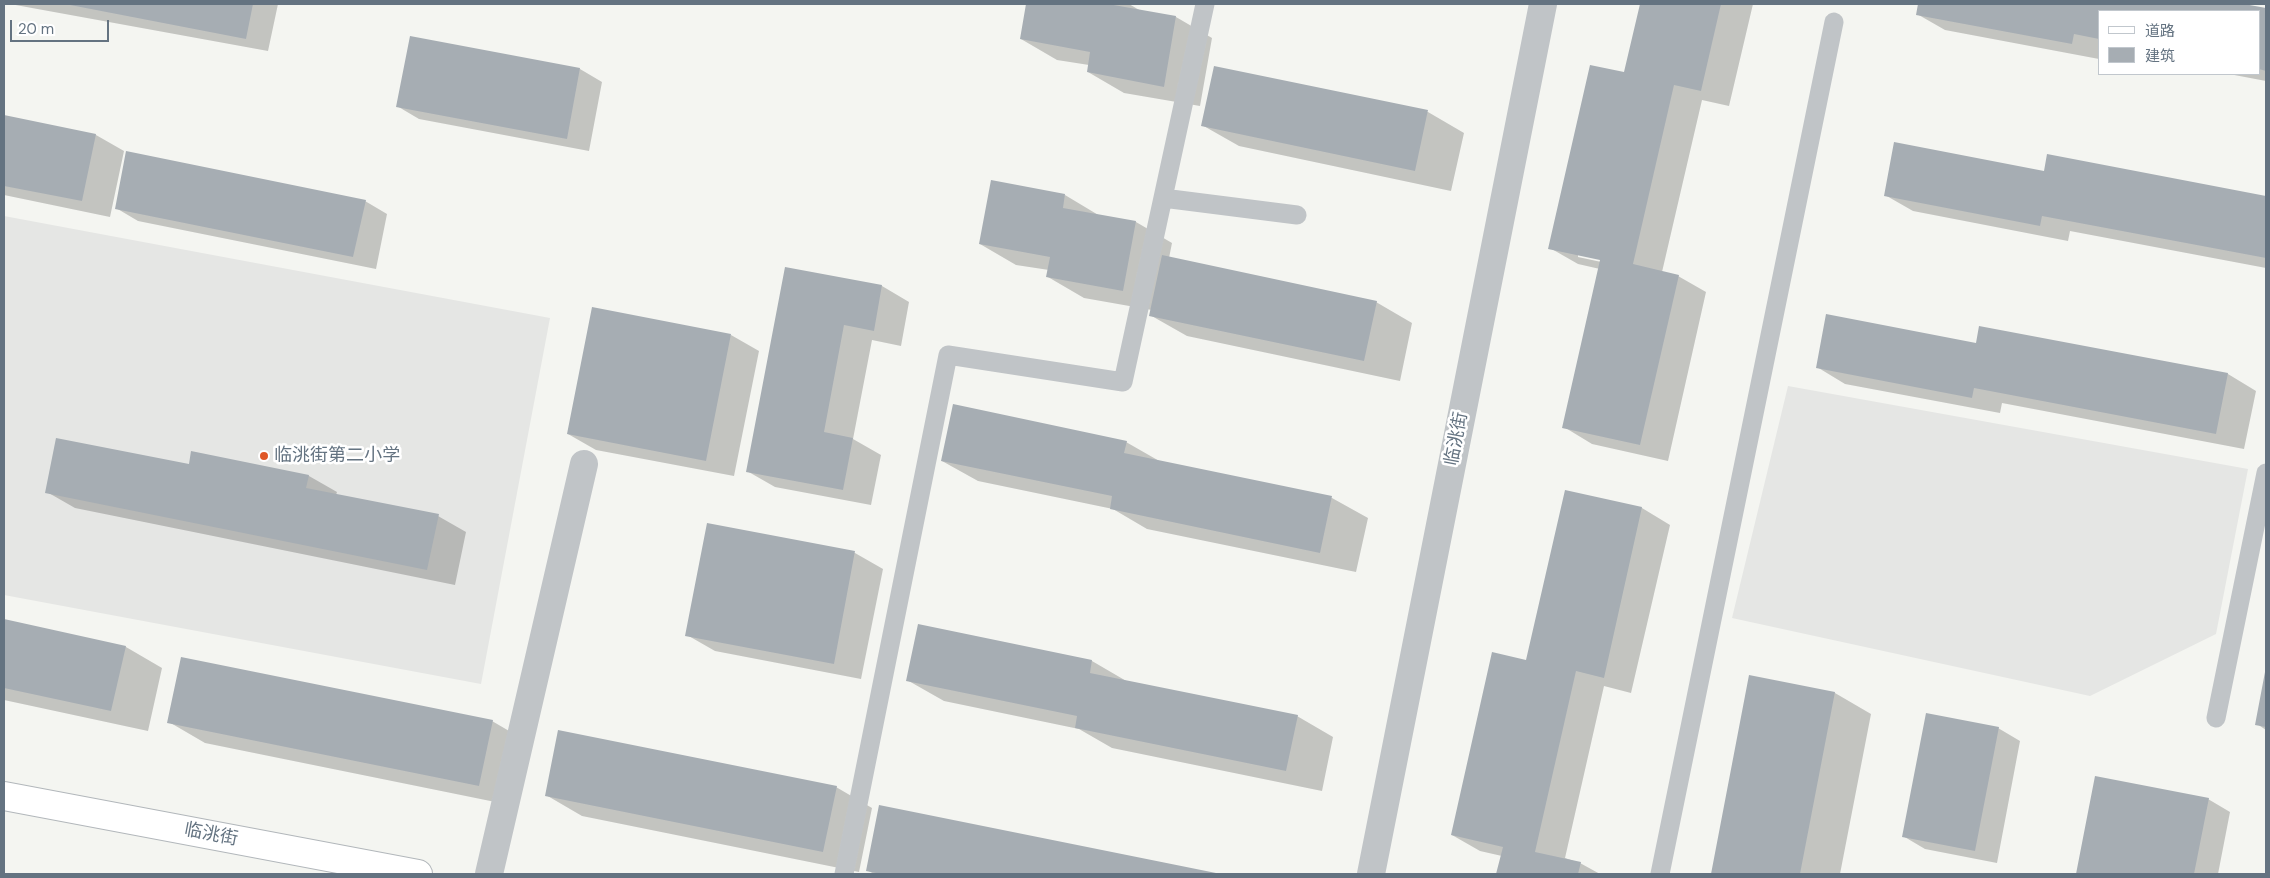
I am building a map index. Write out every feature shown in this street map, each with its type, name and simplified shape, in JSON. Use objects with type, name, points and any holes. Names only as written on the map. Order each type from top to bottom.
[{"type":"street","name":"临洮街","points":[[1371,874],[1543,4]]},
{"type":"street","points":[[489,874],[584,464]]},
{"type":"street","name":"临洮街","points":[[4,796],[418,874]]},
{"type":"lane","points":[[844,874],[948,355],[1123,382],[1205,4]]},
{"type":"lane","points":[[1660,874],[1834,22]]},
{"type":"lane","points":[[1163,198],[1297,215]]},
{"type":"lane","points":[[2216,718],[2266,473]]},
{"type":"shaded area","name":"临洮街第二小学","points":[[4,216],[550,318],[481,684],[4,595]]},
{"type":"shaded area","points":[[1788,386],[2248,469],[2216,634],[2090,696],[1732,618]]},
{"type":"building","points":[[65,4],[253,4],[246,39]]},
{"type":"building","points":[[1026,4],[1108,4],[1176,16],[1164,87],[1087,72],[1090,52],[1020,39]]},
{"type":"building","points":[[1640,4],[1721,4],[1701,91],[1674,85],[1633,264],[1679,275],[1640,445],[1562,428],[1600,260],[1548,249],[1590,65],[1624,72]]},
{"type":"building","points":[[1918,4],[2244,4],[2266,8],[2266,71],[2260,69],[2260,10],[2098,10],[2098,39],[2074,34],[2072,44],[1916,15]]},
{"type":"building","points":[[410,36],[580,68],[567,139],[396,107]]},
{"type":"building","points":[[1214,66],[1428,110],[1415,171],[1201,126]]},
{"type":"building","points":[[4,115],[96,134],[82,201],[4,186]]},
{"type":"building","points":[[1894,142],[2044,171],[2047,154],[2266,196],[2266,258],[2042,216],[2040,226],[1884,196]]},
{"type":"building","points":[[126,151],[366,200],[353,257],[115,209]]},
{"type":"building","points":[[991,180],[1065,194],[1063,208],[1136,221],[1123,291],[1046,277],[1050,257],[979,244]]},
{"type":"building","points":[[1162,255],[1377,301],[1364,361],[1149,316]]},
{"type":"building","points":[[785,267],[882,285],[874,331],[844,325],[824,432],[853,438],[843,490],[746,472]]},
{"type":"building","points":[[592,307],[731,334],[706,461],[567,434]]},
{"type":"building","points":[[1826,314],[1976,343],[1979,326],[2228,373],[2216,434],[1974,388],[1972,398],[1816,368]]},
{"type":"building","points":[[953,404],[1127,441],[1124,453],[1332,496],[1320,553],[1110,509],[1112,496],[941,461]]},
{"type":"building","points":[[56,438],[189,464],[191,451],[309,475],[306,488],[439,514],[427,570],[45,493]]},
{"type":"building","points":[[1565,490],[1642,507],[1604,678],[1576,671],[1535,852],[1581,862],[1578,874],[1496,874],[1503,847],[1451,835],[1492,652],[1526,660]]},
{"type":"building","points":[[707,523],[855,551],[834,664],[685,636]]},
{"type":"building","points":[[4,619],[126,646],[111,711],[4,688]]},
{"type":"building","points":[[918,624],[1092,660],[1090,673],[1298,715],[1286,771],[1075,728],[1077,716],[906,681]]},
{"type":"building","points":[[181,657],[493,720],[479,786],[167,723]]},
{"type":"building","points":[[2266,672],[2266,727],[2255,725]]},
{"type":"building","points":[[1749,675],[1835,692],[1800,874],[1711,874]]},
{"type":"building","points":[[1926,713],[1999,727],[1975,851],[1902,837]]},
{"type":"building","points":[[558,730],[837,786],[823,852],[545,796]]},
{"type":"building","points":[[2095,776],[2209,798],[2194,874],[2076,874]]},
{"type":"building","points":[[879,805],[1216,874],[881,874],[866,871]]},
{"type":"place","name":"临洮街第二小学","points":[[264,456]]}]
